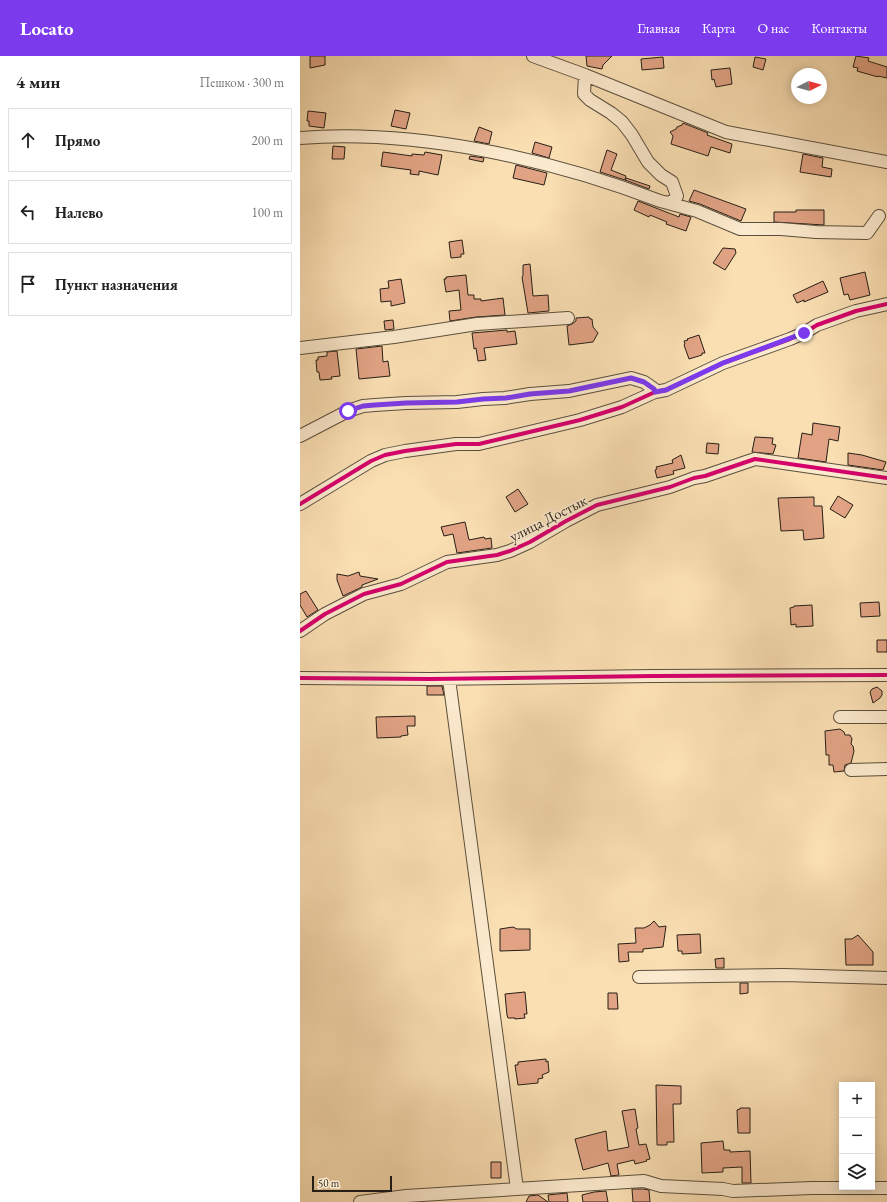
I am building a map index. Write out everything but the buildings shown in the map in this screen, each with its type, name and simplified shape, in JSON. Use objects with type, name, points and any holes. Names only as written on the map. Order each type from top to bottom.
[{"type":"street","points":[[533,56],[585,75],[726,132],[887,162]]},
{"type":"street","points":[[585,75],[584,94],[590,100],[622,122],[632,135],[648,162],[661,175],[672,182],[676,192],[688,208]]},
{"type":"street","points":[[300,138],[344,136],[383,138],[466,148],[506,155],[581,174],[660,201],[688,208],[740,229],[781,229],[816,232],[867,232],[880,216]]},
{"type":"street","points":[[668,203],[675,200],[677,196],[676,192]]},
{"type":"street","points":[[300,504],[371,461],[385,455],[448,445],[479,444],[601,414],[622,407],[655,392],[666,390],[723,363],[790,339],[817,325],[856,311],[887,304]]},
{"type":"street","points":[[300,348],[394,337],[477,324],[568,318]]},
{"type":"street","points":[[300,436],[348,411],[363,406],[457,402],[506,398],[530,394],[569,391],[631,378],[644,382],[654,389],[655,392]]},
{"type":"street","name":"улица Достык","points":[[300,631],[325,614],[364,594],[401,584],[447,562],[496,555],[510,551],[597,506],[670,487],[754,458],[887,478]]},
{"type":"street","points":[[300,678],[448,679],[887,675]]},
{"type":"street","points":[[448,679],[517,1189]]},
{"type":"street","points":[[840,717],[887,717]]},
{"type":"street","points":[[851,770],[887,769]]},
{"type":"street","points":[[639,977],[784,975],[887,978]]},
{"type":"street","points":[[360,1202],[517,1189],[644,1181],[661,1186],[722,1189],[733,1191],[812,1188],[887,1188]]},
{"type":"cycle path","points":[[300,504],[371,461],[385,455],[456,444],[479,444],[580,420],[622,407],[655,392],[666,390],[723,363],[790,339],[817,325],[856,311],[887,304]]},
{"type":"cycle path","points":[[300,631],[325,614],[364,594],[401,584],[447,562],[497,555],[510,551],[530,542],[597,505],[670,487],[755,459],[887,478]]},
{"type":"cycle path","points":[[300,678],[430,679],[887,675]]},
{"type":"route","points":[[348,411],[363,406],[457,402],[569,391],[631,378],[644,382],[654,389],[655,392],[666,390],[703,374],[723,363],[804,333]]}]
